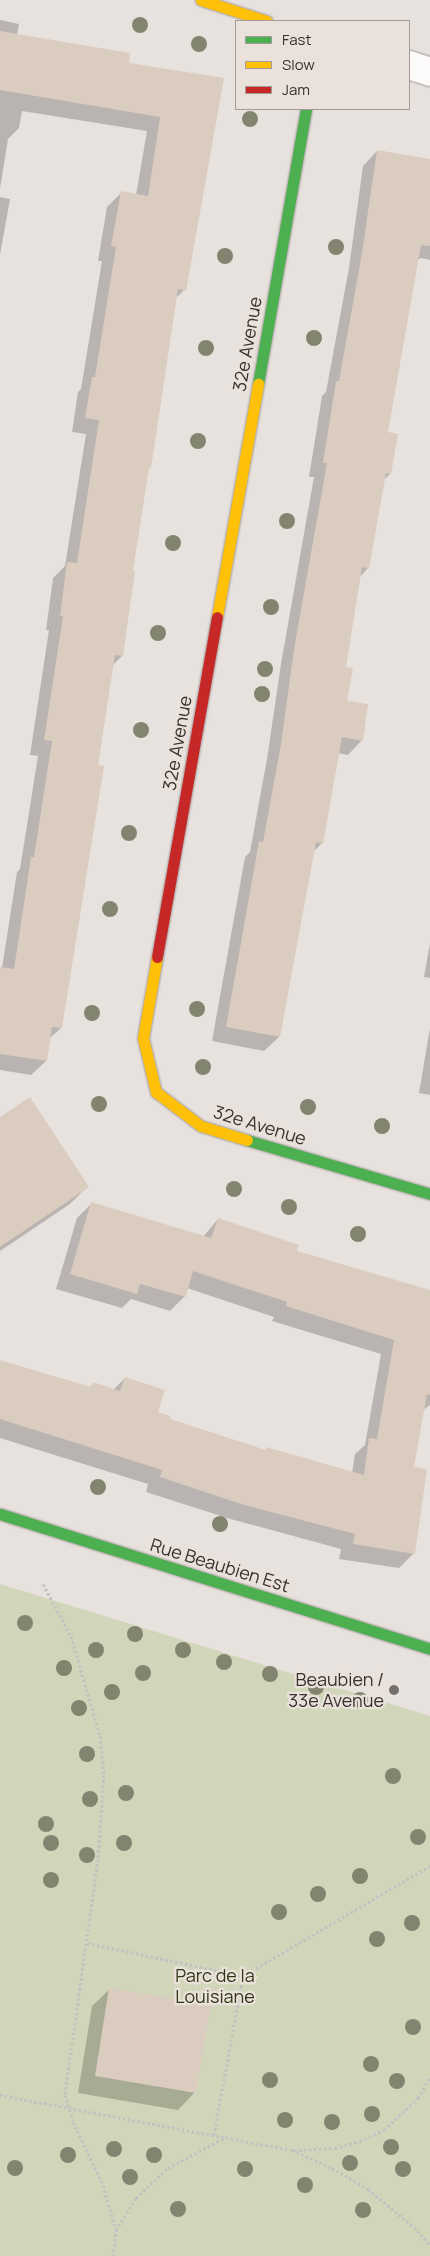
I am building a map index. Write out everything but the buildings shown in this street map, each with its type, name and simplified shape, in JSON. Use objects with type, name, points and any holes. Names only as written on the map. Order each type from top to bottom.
[{"type":"street","points":[[201,0],[264,20]]},
{"type":"street","points":[[410,66],[430,72]]},
{"type":"street","name":"32e Avenue","points":[[306,110],[143,1038],[156,1092],[201,1126],[430,1194]]},
{"type":"street","name":"Rue Beaubien Est","points":[[0,1514],[430,1649]]},
{"type":"path","points":[[43,1584],[70,1636],[100,1736],[104,1775],[98,1858],[88,1943],[65,2095],[68,2108],[86,2152],[103,2185],[116,2230],[113,2256]]},
{"type":"path","points":[[88,1943],[243,1976],[430,1866]]},
{"type":"path","points":[[214,2135],[243,1976]]},
{"type":"path","points":[[292,2150],[335,2148],[360,2141],[384,2130],[418,2098],[430,2077]]},
{"type":"path","points":[[0,2095],[292,2150],[332,2168],[368,2189],[414,2226],[430,2245]]},
{"type":"path","points":[[116,2230],[136,2198],[168,2168],[226,2137]]},
{"type":"green space","name":"Parc de la Louisiane","points":[[0,1584],[430,1716],[430,2256],[0,2256]]},
{"type":"traffic: fast","points":[[258,384],[306,110]]},
{"type":"traffic: fast","points":[[247,1140],[430,1194]]},
{"type":"traffic: fast","points":[[0,1514],[430,1649]]},
{"type":"traffic: slow","points":[[201,0],[264,20]]},
{"type":"traffic: slow","points":[[217,617],[258,384]]},
{"type":"traffic: slow","points":[[157,957],[143,1038],[156,1092],[201,1126],[247,1140]]},
{"type":"traffic: jam","points":[[157,957],[217,617]]},
{"type":"place","name":"Beaubien / 33e Avenue","points":[[394,1690]]}]
